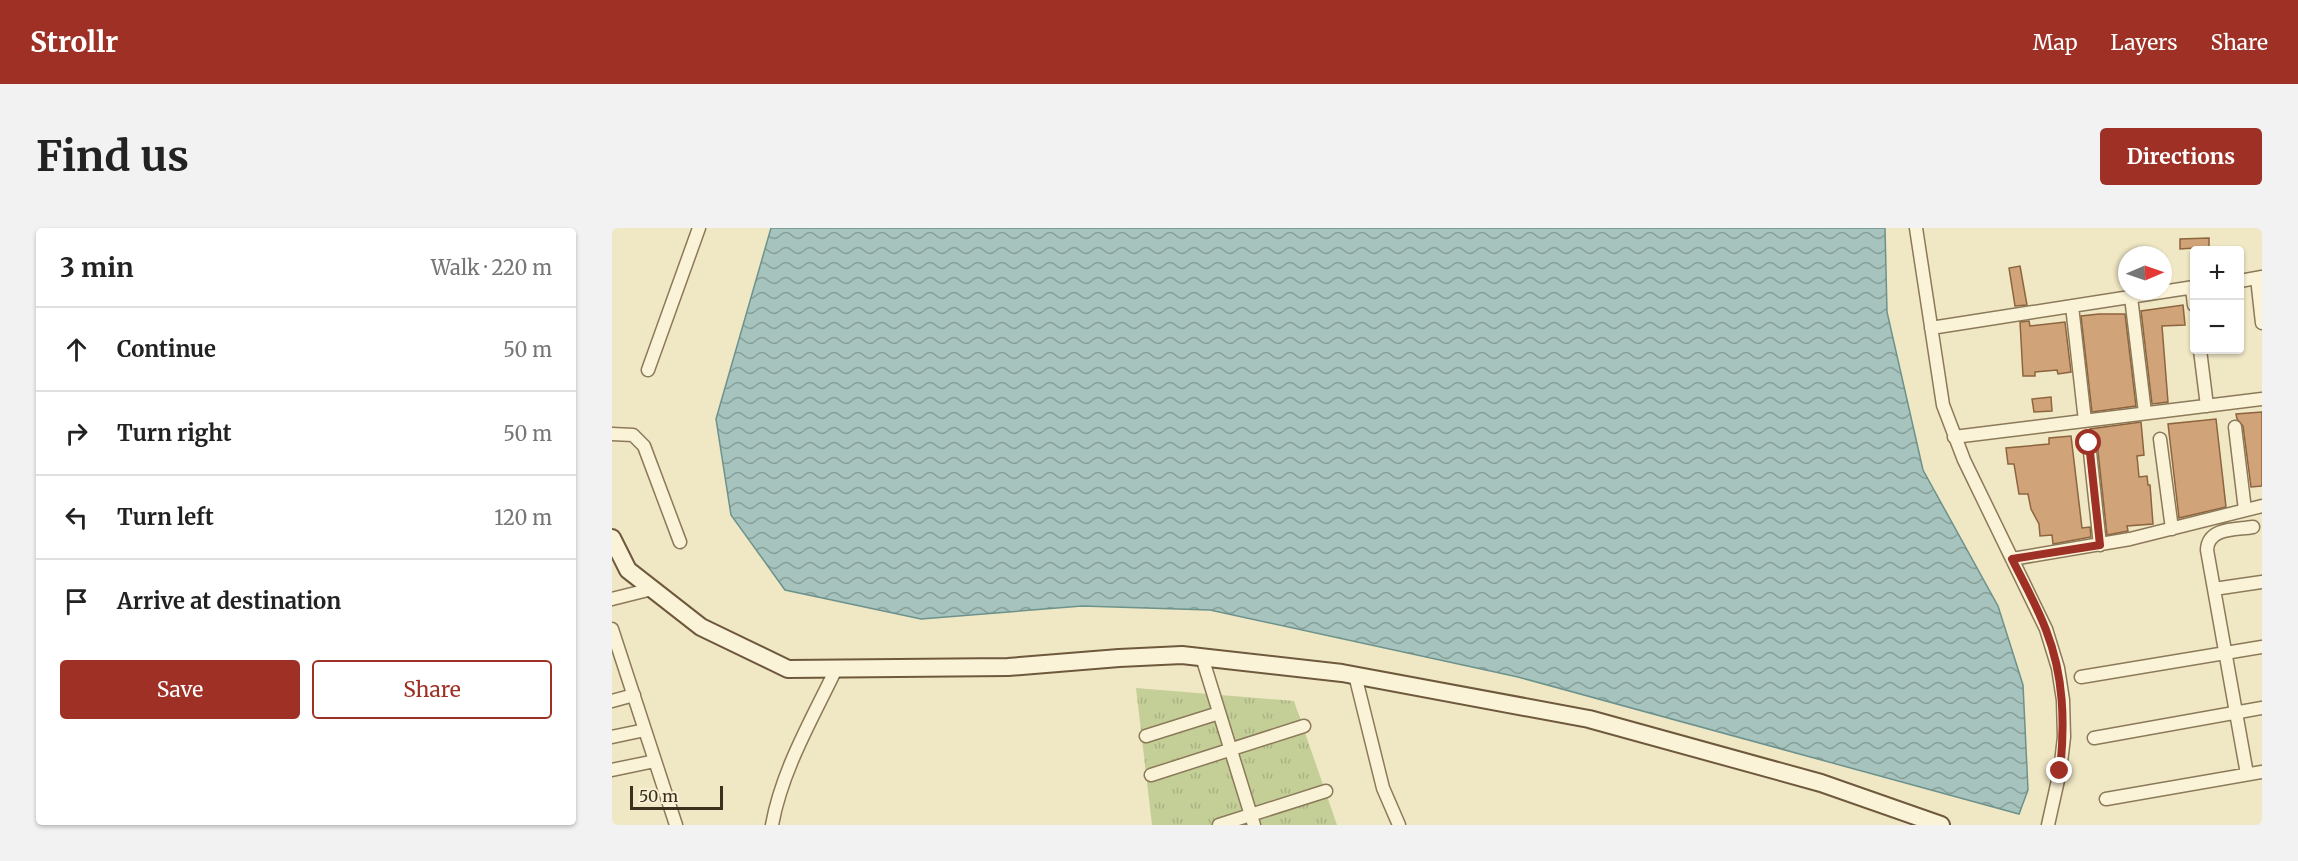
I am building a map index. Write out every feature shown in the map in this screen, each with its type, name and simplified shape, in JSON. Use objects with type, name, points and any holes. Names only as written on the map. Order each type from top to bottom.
[{"type":"street","points":[[648,370],[699,228]]},
{"type":"street","points":[[1916,228],[1943,405],[1954,437],[2046,629],[2058,668],[2063,700],[2064,737],[2060,771],[2048,825]]},
{"type":"street","points":[[2244,280],[2260,278],[2262,323]]},
{"type":"street","points":[[2172,291],[2190,288]]},
{"type":"street","points":[[1931,327],[2118,299]]},
{"type":"street","points":[[2131,300],[2145,413]]},
{"type":"street","points":[[2072,306],[2085,421]]},
{"type":"street","points":[[2200,354],[2207,406]]},
{"type":"street","points":[[1954,437],[2262,399]]},
{"type":"street","points":[[2235,427],[2245,510]]},
{"type":"street","points":[[612,434],[633,435],[644,446],[680,542]]},
{"type":"street","points":[[2160,439],[2172,528]]},
{"type":"street","points":[[2089,443],[2100,545]]},
{"type":"street","points":[[2012,559],[2100,545],[2262,506]]},
{"type":"street","points":[[2247,774],[2207,541],[2218,532],[2253,527]]},
{"type":"street","points":[[612,538],[628,570],[701,627],[788,669],[1008,668],[1182,655],[1355,675],[1589,719],[1821,783],[1941,825]]},
{"type":"street","points":[[2214,589],[2262,582]]},
{"type":"street","points":[[612,599],[652,589]]},
{"type":"street","points":[[612,629],[617,659],[634,695],[676,825]]},
{"type":"street","points":[[2081,677],[2262,646]]},
{"type":"street","points":[[1202,657],[1252,820]]},
{"type":"street","points":[[772,825],[775,806],[791,763],[836,669]]},
{"type":"street","points":[[1355,675],[1383,788],[1399,825]]},
{"type":"street","points":[[612,701],[634,695]]},
{"type":"street","points":[[2094,738],[2262,708]]},
{"type":"street","points":[[1146,736],[1219,713]]},
{"type":"street","points":[[1151,775],[1304,726]]},
{"type":"street","points":[[612,737],[645,730]]},
{"type":"street","points":[[612,770],[655,761]]},
{"type":"street","points":[[2106,799],[2262,772]]},
{"type":"street","points":[[1219,825],[1252,820],[1326,791]]},
{"type":"green space","points":[[1136,688],[1294,701],[1337,825],[1152,825]]},
{"type":"water","points":[[771,228],[1885,228],[1887,312],[1923,470],[1998,606],[2023,685],[2028,790],[2019,814],[1518,677],[1210,610],[1082,606],[921,619],[785,590],[731,515],[716,419]]},
{"type":"building","points":[[2209,238],[2209,246],[2190,246],[2190,248],[2180,249],[2180,239]]},
{"type":"building","points":[[2020,266],[2027,305],[2015,306],[2009,268]]},
{"type":"building","points":[[2183,305],[2185,325],[2162,326],[2168,402],[2152,404],[2141,311]]},
{"type":"building","points":[[2125,314],[2136,406],[2092,412],[2081,316]]},
{"type":"building","points":[[2029,321],[2030,326],[2065,322],[2071,372],[2058,374],[2057,370],[2035,372],[2035,376],[2023,376],[2020,322]]},
{"type":"building","points":[[2051,397],[2052,411],[2034,412],[2032,399]]},
{"type":"building","points":[[2262,412],[2262,486],[2251,487],[2243,426],[2236,414]]},
{"type":"building","points":[[2216,419],[2226,507],[2179,518],[2168,424]]},
{"type":"building","points":[[2141,422],[2144,455],[2137,456],[2139,477],[2147,476],[2148,485],[2150,485],[2153,524],[2127,526],[2128,531],[2107,535],[2097,442],[2091,435],[2090,429]]},
{"type":"building","points":[[2071,436],[2082,528],[2090,527],[2091,537],[2053,544],[2052,535],[2040,536],[2039,524],[2031,509],[2028,494],[2019,494],[2014,464],[2008,464],[2006,448],[2049,444],[2049,438]]},
{"type":"route","points":[[2060,771],[2064,737],[2063,700],[2058,668],[2046,629],[2012,559],[2100,545],[2089,443]]}]
